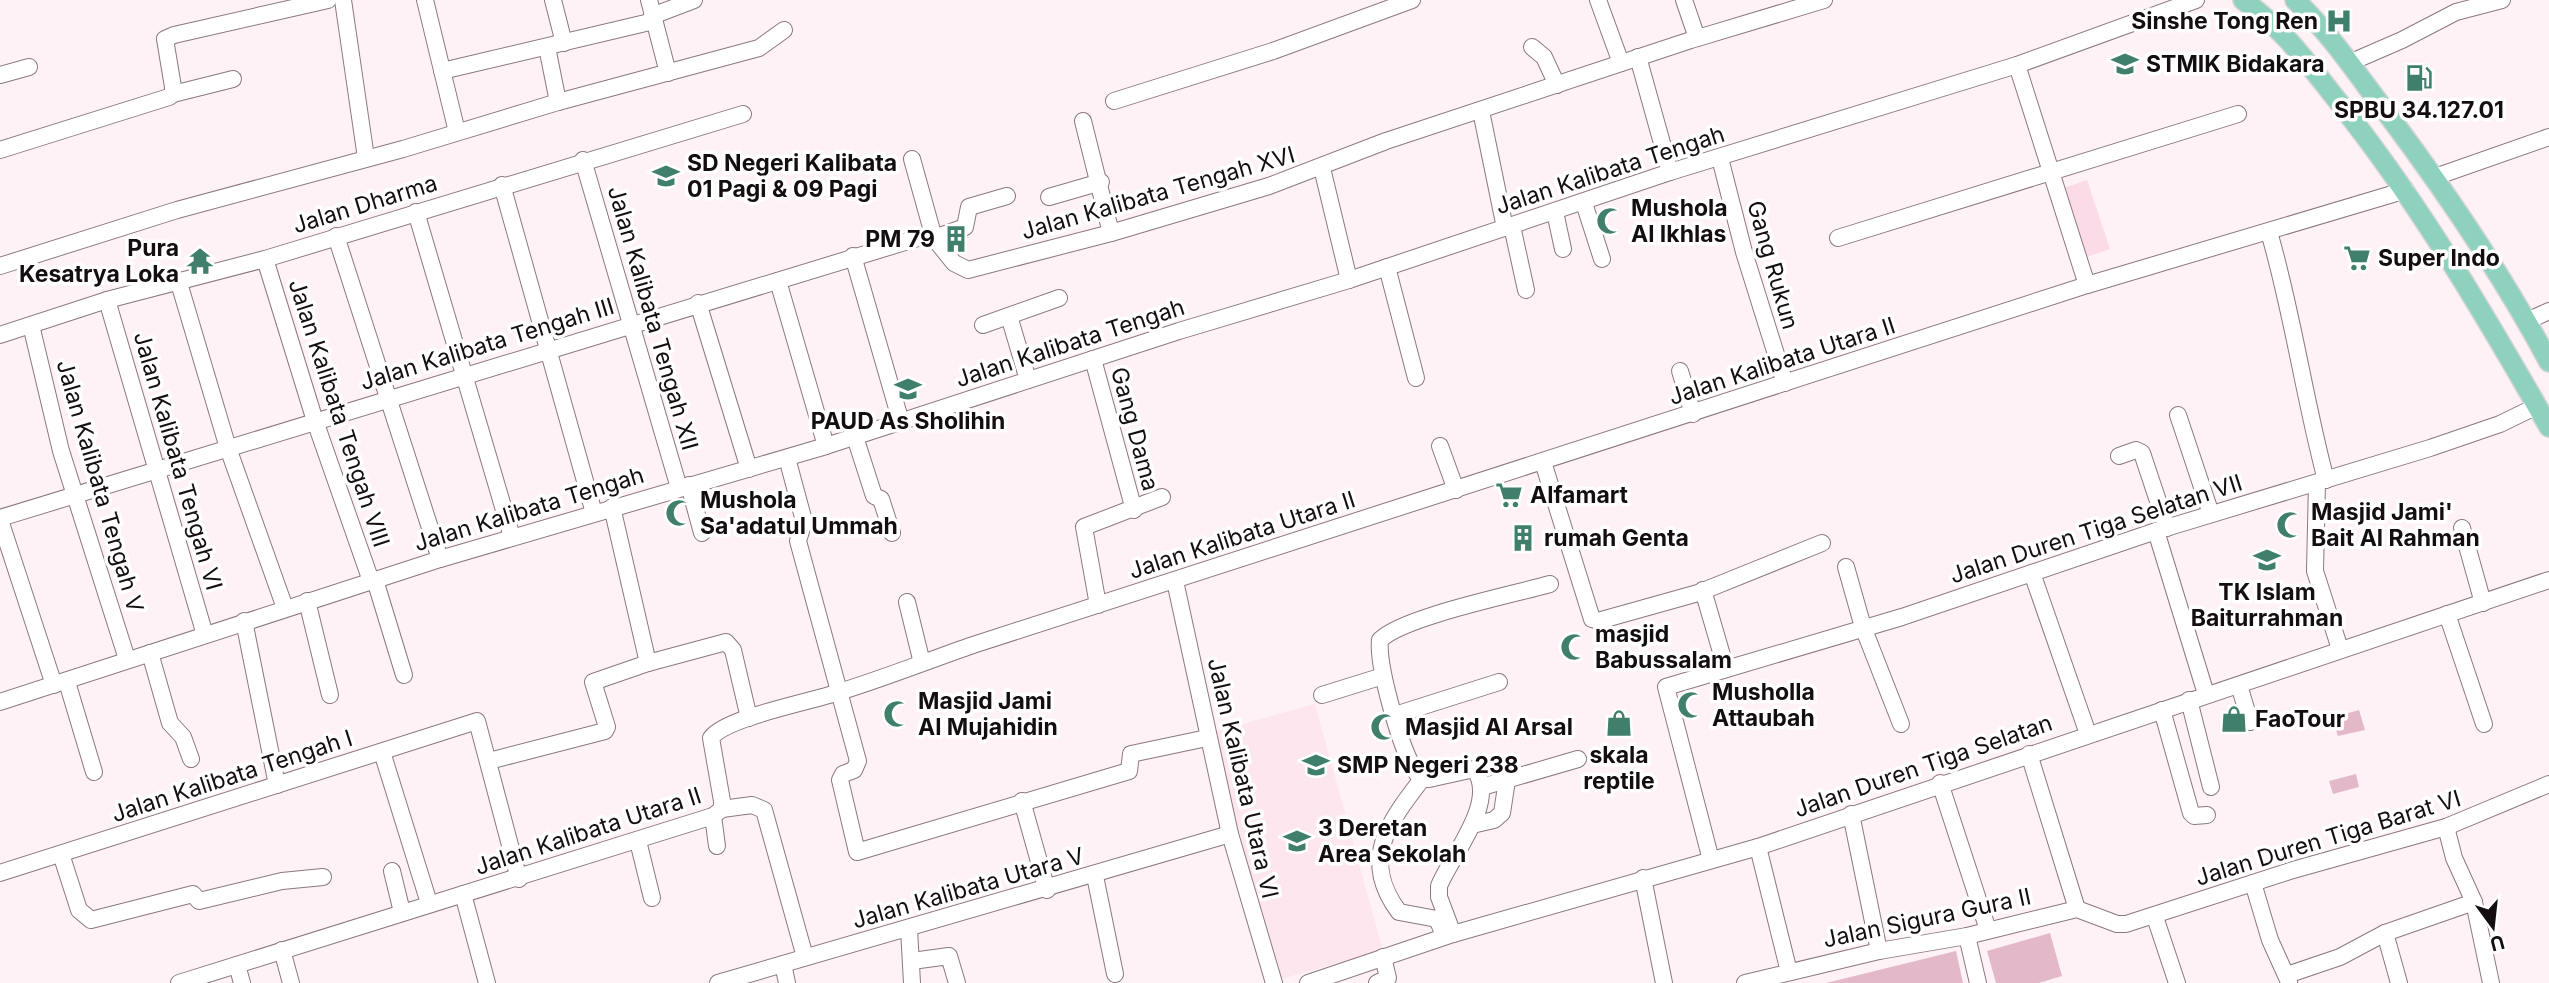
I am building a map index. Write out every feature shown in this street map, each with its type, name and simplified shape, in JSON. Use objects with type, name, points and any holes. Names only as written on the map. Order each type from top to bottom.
[{"type":"main road","points":[[2243,0],[2279,27],[2406,190],[2475,298],[2549,427]]},
{"type":"main road","points":[[2295,0],[2349,63],[2435,177],[2527,321],[2549,362]]},
{"type":"street","points":[[173,94],[164,40],[328,0]]},
{"type":"street","points":[[343,0],[366,158]]},
{"type":"street","points":[[425,0],[457,132]]},
{"type":"street","points":[[553,0],[564,43]]},
{"type":"street","points":[[442,71],[564,43],[694,0]]},
{"type":"street","points":[[1114,101],[1263,54],[1412,0]]},
{"type":"street","points":[[1598,0],[1620,63]]},
{"type":"street","points":[[1684,0],[1697,38]]},
{"type":"street","points":[[1322,168],[1386,141],[1697,38],[1824,0]]},
{"type":"street","points":[[2151,16],[2157,0]]},
{"type":"street","name":"Jalan Kalibata Tengah","points":[[0,702],[373,580],[612,507],[826,446],[1387,267],[1670,172],[2017,65],[2196,0]]},
{"type":"street","points":[[2349,63],[2456,12],[2502,0]]},
{"type":"street","points":[[652,12],[668,73]]},
{"type":"street","points":[[0,266],[177,210],[759,48],[784,30]]},
{"type":"street","points":[[547,47],[558,102]]},
{"type":"street","points":[[1532,47],[1541,52],[1557,85]]},
{"type":"street","points":[[1638,57],[1670,172]]},
{"type":"street","points":[[2017,65],[2087,285]]},
{"type":"street","points":[[0,75],[29,67]]},
{"type":"street","points":[[0,150],[173,94],[233,79]]},
{"type":"street","points":[[1481,111],[1526,290]]},
{"type":"street","name":"Jalan Dharma","points":[[0,335],[107,300],[265,259],[583,160],[743,114]]},
{"type":"street","points":[[1838,238],[2238,114]]},
{"type":"street","points":[[1083,121],[1101,182],[1111,233]]},
{"type":"street","points":[[2435,177],[2549,137]]},
{"type":"street","name":"Gang Rukun","points":[[1720,158],[1744,252],[1785,383]]},
{"type":"street","points":[[912,159],[934,238]]},
{"type":"street","name":"Jalan Kalibata Tengah XII","points":[[583,160],[631,324],[684,487],[702,533]]},
{"type":"street","name":"Jalan Kalibata Tengah XVI","points":[[934,238],[954,263],[961,268],[978,270],[1111,233],[1322,168],[1349,279]]},
{"type":"street","points":[[1049,197],[1101,182]]},
{"type":"street","points":[[502,185],[594,513]]},
{"type":"street","name":"Jalan Kalibata Utara II","points":[[179,983],[429,903],[519,879],[718,812],[711,738],[720,729],[749,718],[838,693],[1098,605],[2087,285],[2406,190]]},
{"type":"street","name":"Jalan Kalibata Tengah III","points":[[0,519],[853,256],[918,237],[934,238],[965,227],[968,210],[972,206],[1007,196]]},
{"type":"street","points":[[1584,203],[1602,259]]},
{"type":"street","points":[[416,212],[512,537]]},
{"type":"street","points":[[1555,212],[1563,249]]},
{"type":"street","points":[[2269,232],[2287,298],[2322,481],[2315,571],[2340,649]]},
{"type":"street","points":[[336,236],[391,398],[440,559]]},
{"type":"street","points":[[853,256],[901,422]]},
{"type":"street","name":"Jalan Kalibata Tengah VIII","points":[[265,259],[314,421],[373,580],[404,675]]},
{"type":"street","points":[[1387,267],[1416,378]]},
{"type":"street","points":[[778,281],[826,446]]},
{"type":"street","points":[[179,283],[229,448],[285,608]]},
{"type":"street","points":[[983,325],[1059,298]]},
{"type":"street","name":"Jalan Kalibata Tengah VI","points":[[107,300],[205,635]]},
{"type":"street","points":[[698,303],[749,469]]},
{"type":"street","points":[[2527,321],[2549,311]]},
{"type":"street","points":[[1009,317],[1028,380]]},
{"type":"street","name":"Jalan Kalibata Tengah V","points":[[31,325],[75,495],[127,659]]},
{"type":"street","name":"Gang Dama","points":[[1093,359],[1134,510]]},
{"type":"street","points":[[1680,371],[1693,414]]},
{"type":"street","name":"Jalan Duren Tiga Selatan VII","points":[[1712,860],[1666,687],[2477,432],[2537,406]]},
{"type":"street","points":[[2178,415],[2211,514]]},
{"type":"street","points":[[855,437],[874,496],[881,499],[892,533]]},
{"type":"street","points":[[1440,446],[1456,490]]},
{"type":"street","points":[[2119,456],[2136,450],[2142,453],[2206,694]]},
{"type":"street","points":[[787,458],[804,521],[798,541],[858,761],[853,770],[843,774],[840,780],[857,852],[889,845],[1022,801],[1129,771],[1131,754],[1207,738]]},
{"type":"street","points":[[1543,463],[1592,619],[1598,621],[1703,590],[1822,543]]},
{"type":"street","points":[[1098,605],[1084,527],[1134,510],[1161,497]]},
{"type":"street","points":[[612,507],[648,663]]},
{"type":"street","points":[[0,519],[94,772]]},
{"type":"street","points":[[2462,528],[2483,603]]},
{"type":"street","points":[[1846,568],[1863,627],[1901,724]]},
{"type":"street","points":[[2032,573],[2088,734]]},
{"type":"street","name":"Jalan Duren Tiga Selatan","points":[[1308,983],[1449,936],[1758,847],[1940,783],[2549,580]]},
{"type":"street","name":"Jalan Kalibata Utara VI","points":[[1175,581],[1230,835],[1274,983]]},
{"type":"street","points":[[1422,779],[1406,753],[1383,677],[1379,649],[1385,635],[1423,621],[1550,584]]},
{"type":"street","points":[[1703,590],[1726,668]]},
{"type":"street","points":[[307,601],[330,695]]},
{"type":"street","points":[[907,602],[922,663]]},
{"type":"street","points":[[2448,614],[2484,724]]},
{"type":"street","points":[[244,621],[277,785]]},
{"type":"street","points":[[519,879],[489,761],[605,731],[607,727],[593,682],[648,663],[726,642],[733,650],[749,718]]},
{"type":"street","points":[[150,653],[170,723],[183,737],[191,760]]},
{"type":"street","points":[[1322,695],[1383,677]]},
{"type":"street","points":[[1395,715],[1499,681]]},
{"type":"street","points":[[2239,685],[2250,722]]},
{"type":"street","points":[[2189,700],[2211,787]]},
{"type":"street","points":[[2162,710],[2191,813],[2194,816],[2207,815]]},
{"type":"street","name":"Jalan Kalibata Tengah I","points":[[0,873],[477,721],[489,761]]},
{"type":"street","points":[[382,752],[429,903]]},
{"type":"street","points":[[2029,754],[2077,909]]},
{"type":"street","points":[[1482,787],[1578,758]]},
{"type":"street","points":[[1474,769],[1480,776],[1482,787],[1472,825],[1439,886],[1449,936],[1437,919],[1399,912],[1387,896],[1379,864],[1390,823],[1422,779],[1474,769]]},
{"type":"street","points":[[1472,825],[1494,820],[1502,813],[1507,780]]},
{"type":"street","points":[[1940,783],[1988,930]]},
{"type":"street","name":"Jalan Duren Tiga Barat VI","points":[[2077,909],[2117,924],[2155,917],[2253,883],[2446,827],[2549,784]]},
{"type":"street","points":[[1022,801],[1047,890]]},
{"type":"street","points":[[716,846],[718,812],[752,805],[764,810],[805,957]]},
{"type":"street","points":[[1850,814],[1879,951]]},
{"type":"street","points":[[2446,827],[2454,858],[2474,902],[2491,983]]},
{"type":"street","name":"Jalan Kalibata Utara V","points":[[718,983],[1230,835]]},
{"type":"street","points":[[638,841],[652,898]]},
{"type":"street","points":[[1758,847],[1789,971]]},
{"type":"street","points":[[61,854],[79,910],[91,920],[193,894],[199,901],[282,881],[323,877]]},
{"type":"street","points":[[392,871],[402,912]]},
{"type":"street","points":[[1095,876],[1115,974]]},
{"type":"street","points":[[1643,878],[1664,983]]},
{"type":"street","points":[[2253,883],[2270,940],[2288,979],[2340,957],[2385,933],[2474,902]]},
{"type":"street","points":[[463,894],[487,983]]},
{"type":"street","name":"Jalan Sigura Gura II","points":[[1745,983],[1879,951],[1967,936],[2077,909]]},
{"type":"street","points":[[1428,918],[1444,912]]},
{"type":"street","points":[[2155,917],[2177,983]]},
{"type":"street","points":[[909,929],[912,983]]},
{"type":"street","points":[[2385,933],[2399,983]]},
{"type":"street","points":[[1967,936],[1978,983]]},
{"type":"street","points":[[282,950],[292,983]]},
{"type":"street","points":[[912,961],[950,956],[957,983]]},
{"type":"street","points":[[1377,983],[1388,978],[1383,957]]},
{"type":"street","points":[[783,964],[787,983]]},
{"type":"street","points":[[237,965],[243,983]]},
{"type":"shaded area","points":[[2087,180],[2110,249],[2084,258],[2061,189]]},
{"type":"shaded area","name":"3 Deretan Area Sekolah","points":[[1315,704],[1383,950],[1278,980],[1213,732]]},
{"type":"shaded area","points":[[2359,710],[2365,730],[2338,736],[2336,730],[2342,725],[2345,714]]},
{"type":"shaded area","points":[[2356,774],[2359,787],[2333,794],[2329,781]]},
{"type":"shaded area","points":[[2050,933],[2062,976],[2039,983],[1996,983],[1987,951]]},
{"type":"shaded area","points":[[1956,951],[1963,983],[1826,983]]},
{"type":"place","name":"Sinshe Tong Ren","points":[[2339,21]]},
{"type":"place","name":"STMIK Bidakara","points":[[2125,64]]},
{"type":"place","name":"SPBU 34.127.01","points":[[2419,78]]},
{"type":"place","name":"SD Negeri Kalibata 01 Pagi & 09 Pagi","points":[[666,176]]},
{"type":"place","name":"Mushola Al Ikhlas","points":[[1610,221]]},
{"type":"place","name":"PM 79","points":[[956,239]]},
{"type":"place","name":"Super Indo","points":[[2357,258]]},
{"type":"place","name":"Pura Kesatrya Loka","points":[[200,261]]},
{"type":"place","name":"PAUD As Sholihin","points":[[908,389]]},
{"type":"place","name":"Alfamart","points":[[1509,495]]},
{"type":"place","name":"Mushola Sa'adatul Ummah","points":[[679,513]]},
{"type":"place","name":"Masjid Jami' Bait Al Rahman","points":[[2290,525]]},
{"type":"place","name":"rumah Genta","points":[[1523,538]]},
{"type":"place","name":"TK Islam Baiturrahman","points":[[2267,560]]},
{"type":"place","name":"masjid Babussalam","points":[[1574,647]]},
{"type":"place","name":"Musholla Attaubah","points":[[1691,705]]},
{"type":"place","name":"Masjid Jami Al Mujahidin","points":[[897,714]]},
{"type":"place","name":"FaoTour","points":[[2234,719]]},
{"type":"place","name":"skala reptile","points":[[1619,723]]},
{"type":"place","name":"Masjid Al Arsal","points":[[1384,727]]},
{"type":"place","name":"SMP Negeri 238","points":[[1316,765]]},
{"type":"place","name":"3 Deretan Area Sekolah","points":[[1297,841]]}]
